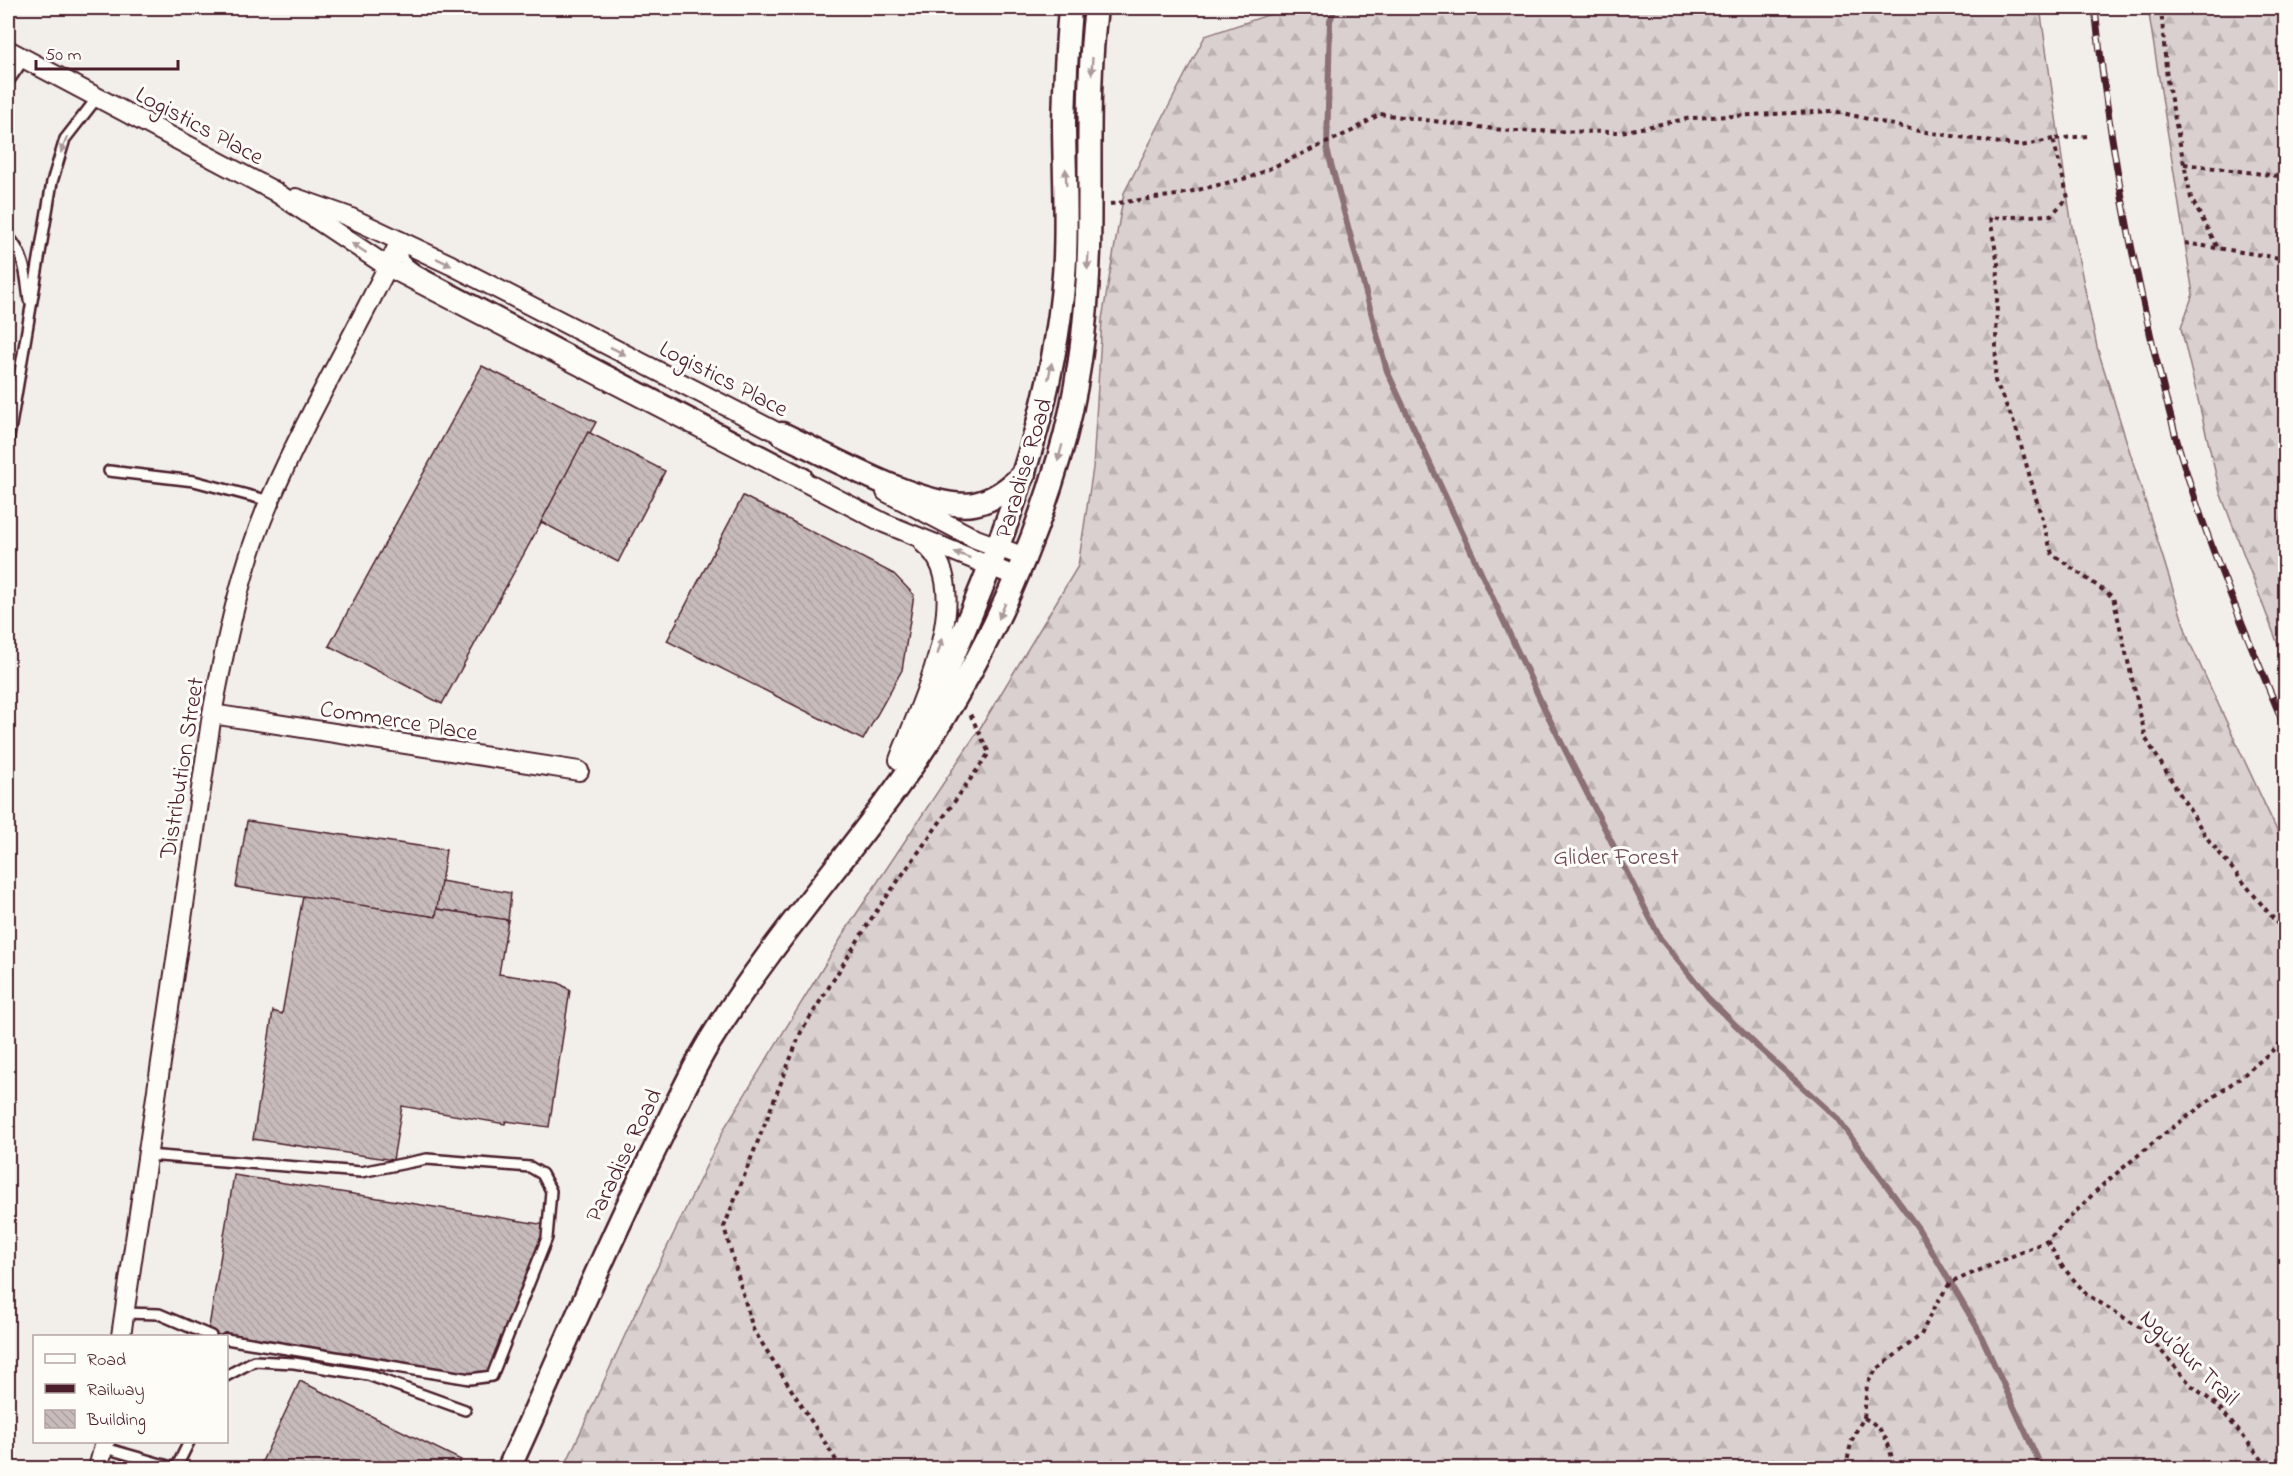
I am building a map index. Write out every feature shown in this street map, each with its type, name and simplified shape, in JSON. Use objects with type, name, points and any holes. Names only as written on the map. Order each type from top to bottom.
[{"type":"street","name":"Paradise Road","points":[[821,884],[899,760],[931,703],[994,557],[1025,473],[1054,353],[1064,274],[1064,122],[1070,8]]},
{"type":"street","name":"Paradise Road","points":[[509,1468],[632,1195],[707,1046],[744,990],[821,884],[896,788],[959,691],[996,626],[1021,567],[1060,453],[1079,367],[1089,254],[1091,105],[1096,8]]},
{"type":"street","name":"Logistics Place","points":[[8,50],[274,191],[388,267],[850,505],[915,536],[994,557],[1021,567]]},
{"type":"street","name":"Logistics Place","points":[[274,191],[347,216],[400,241],[782,434],[903,502],[994,557]]},
{"type":"street","name":"Distribution Street","points":[[121,1335],[212,714],[228,629],[270,501],[306,422],[400,241]]},
{"type":"street","name":"Paradise Road","points":[[782,434],[906,492],[930,500],[971,504],[990,500],[1007,490],[1025,473]]},
{"type":"street","points":[[899,760],[946,621],[947,587],[944,568],[935,553],[915,536]]},
{"type":"street","name":"Commerce Place","points":[[212,714],[579,771]]},
{"type":"street","points":[[98,1468],[105,1445]]},
{"type":"lane","points":[[8,82],[24,59]]},
{"type":"lane","points":[[8,443],[55,171],[65,139],[97,98]]},
{"type":"lane","points":[[8,236],[19,249],[25,267],[31,312]]},
{"type":"lane","name":"Logistics Place","points":[[400,241],[403,260],[419,272],[796,468],[850,505]]},
{"type":"lane","points":[[109,471],[194,481],[270,501]]},
{"type":"lane","points":[[147,1155],[361,1172],[427,1159],[530,1167],[542,1174],[548,1182],[552,1204],[547,1238],[492,1376],[470,1379],[228,1339]]},
{"type":"lane","points":[[124,1313],[159,1314],[209,1335]]},
{"type":"lane","points":[[228,1375],[254,1361],[294,1363],[368,1375],[465,1410]]},
{"type":"lane","points":[[105,1445],[175,1468],[188,1443]]},
{"type":"path","points":[[2161,8],[2167,80],[2191,198],[2218,248]]},
{"type":"path","points":[[1089,207],[1177,195],[1251,177],[1352,131],[1380,114],[1510,131],[1621,132],[1691,118],[1834,111],[1919,131],[2022,146],[2053,139],[2087,136]]},
{"type":"path","points":[[2053,139],[2068,198],[2051,215],[1990,218],[1998,264],[1995,381],[2015,425],[2052,554],[2113,597],[2146,739],[2207,838],[2286,934]]},
{"type":"path","points":[[2184,164],[2286,177]]},
{"type":"path","points":[[2185,243],[2286,259]]},
{"type":"path","points":[[841,1468],[753,1329],[724,1227],[801,1032],[873,916],[989,753],[959,691]]},
{"type":"path","points":[[1846,1468],[1854,1432],[1864,1418],[1867,1384],[1876,1370],[1921,1335],[1933,1308],[1950,1282],[2047,1241],[2099,1188],[2160,1137],[2246,1073],[2286,1039]]},
{"type":"path","name":"Ngu’dur Trail","points":[[2047,1241],[2062,1266],[2086,1294],[2142,1329],[2191,1385],[2218,1406],[2269,1468]]},
{"type":"path","points":[[1864,1418],[1878,1425],[1890,1446],[1894,1468]]},
{"type":"green space","name":"Glider Forest","points":[[1289,8],[2040,8],[2072,227],[2097,347],[2189,641],[2285,848],[2285,1468],[564,1468],[725,1127],[851,922],[982,725],[1078,566],[1093,468],[1102,319],[1124,193],[1205,36]]},
{"type":"green space","points":[[2148,8],[2285,8],[2285,663],[2220,492],[2181,328],[2193,294]]},
{"type":"building","points":[[482,366],[596,422],[442,704],[329,646]]},
{"type":"building","points":[[588,432],[665,471],[618,562],[541,522]]},
{"type":"building","points":[[743,496],[894,574],[914,595],[902,670],[863,740],[667,641]]},
{"type":"building","points":[[247,821],[446,850],[436,917],[236,887]]},
{"type":"building","points":[[441,881],[511,893],[508,920],[437,909]]},
{"type":"building","points":[[303,896],[436,917],[437,909],[508,920],[499,974],[559,983],[570,990],[549,1127],[506,1121],[505,1124],[402,1106],[393,1160],[253,1139],[273,1011],[282,1014]]},
{"type":"building","points":[[234,1175],[546,1225],[489,1377],[208,1333]]},
{"type":"building","points":[[300,1381],[461,1460],[457,1468],[259,1468]]},
{"type":"waterway","points":[[1335,8],[1330,21],[1327,149],[1387,371],[1545,710],[1660,938],[1708,998],[1758,1047],[1836,1117],[1918,1228],[1978,1329],[2042,1468]]},
{"type":"railway","points":[[2095,8],[2109,117],[2127,226],[2150,334],[2177,441],[2200,515],[2286,730]]}]
